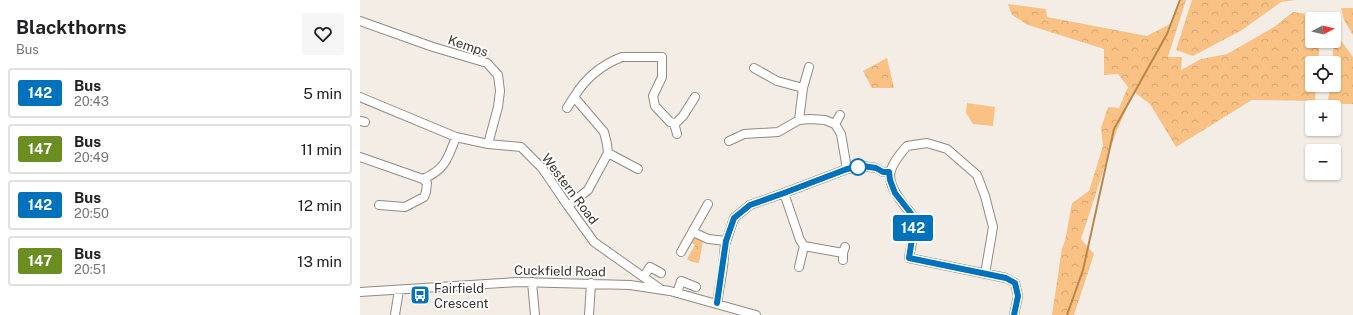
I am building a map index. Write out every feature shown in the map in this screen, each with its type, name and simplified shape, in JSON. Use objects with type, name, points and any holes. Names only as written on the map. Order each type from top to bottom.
[{"type":"street","name":"Kemps","points":[[360,21],[433,47],[487,63],[498,75],[500,91],[498,107],[488,144]]},
{"type":"street","points":[[567,108],[581,85],[590,76],[616,60],[628,56],[665,56],[662,77],[653,96],[653,102],[670,122],[674,123],[677,134]]},
{"type":"street","points":[[799,120],[803,88],[809,67]]},
{"type":"street","points":[[754,68],[777,81],[803,88]]},
{"type":"street","name":"Western Road","points":[[360,97],[456,137],[488,144],[521,148],[542,168],[594,242],[660,288]]},
{"type":"street","points":[[568,206],[588,190],[608,154],[608,144],[604,132],[574,97]]},
{"type":"street","points":[[674,123],[681,119],[693,98]]},
{"type":"street","points":[[835,124],[840,115]]},
{"type":"street","points":[[729,141],[744,134],[778,132],[799,120],[825,120],[835,124],[841,134],[847,169]]},
{"type":"street","points":[[423,179],[434,174],[446,161],[456,137]]},
{"type":"street","points":[[985,274],[993,227],[985,196],[977,175],[947,149],[927,143],[907,146],[896,158],[889,172],[890,180],[895,193],[913,216],[914,226],[909,258],[985,274],[1006,278],[1015,283],[1018,296],[1014,315]]},
{"type":"street","points":[[608,154],[638,169]]},
{"type":"street","points":[[360,157],[423,179],[427,183],[424,197],[404,207],[378,205]]},
{"type":"street","points":[[717,303],[726,241],[734,218],[750,205],[847,169],[863,166],[876,168],[883,172],[889,172]]},
{"type":"street","points":[[784,193],[800,240],[804,246],[844,253]]},
{"type":"street","points":[[681,252],[708,204]]},
{"type":"street","points":[[693,232],[708,239],[726,241]]},
{"type":"street","points":[[799,267],[804,246]]},
{"type":"street","points":[[644,276],[650,267],[661,273]]},
{"type":"street","points":[[677,292],[681,281],[696,287]]},
{"type":"street","points":[[532,282],[535,315]]},
{"type":"street","name":"Cuckfield Road","points":[[360,292],[532,282],[591,283],[660,288],[756,315]]},
{"type":"street","points":[[589,315],[591,283]]},
{"type":"street","points":[[395,315],[399,290]]},
{"type":"green space","points":[[1181,0],[1186,0],[1168,57],[1182,57],[1181,70],[1201,59],[1227,54],[1274,27],[1293,12],[1305,14],[1305,48],[1319,48],[1319,56],[1305,56],[1305,92],[1316,92],[1315,100],[1252,100],[1176,147],[1150,104],[1134,92],[1116,132],[1081,239],[1094,254],[1074,315],[1052,315],[1062,248],[1065,241],[1072,203],[1089,191],[1103,146],[1101,128],[1108,107],[1119,108],[1128,87],[1118,74],[1104,75],[1104,49],[1028,25],[1012,15],[1008,4],[1046,9],[1047,17],[1147,36],[1170,24]]},
{"type":"green space","points":[[1192,0],[1296,0],[1281,2],[1242,30],[1193,56],[1176,50]]},
{"type":"green space","points":[[1341,8],[1353,8],[1353,35],[1344,20]]},
{"type":"green space","points":[[1341,40],[1353,57],[1353,104],[1341,104],[1341,100],[1328,100],[1330,92],[1341,92],[1341,56],[1333,56],[1334,48],[1341,48]]},
{"type":"green space","points":[[887,58],[894,88],[872,88],[863,71]]},
{"type":"green space","points":[[967,103],[995,107],[993,126],[973,124],[966,113]]},
{"type":"green space","points":[[695,238],[703,241],[699,263],[692,262],[687,259],[695,245],[690,242]]},
{"type":"waterway","points":[[1067,315],[1083,270],[1114,129],[1167,34],[1180,0]]},
{"type":"bus line","name":"142","points":[[717,303],[725,246],[734,218],[750,205],[847,169],[863,166],[876,168],[883,172],[889,172],[890,180],[895,193],[913,216],[914,226],[909,258],[1006,278],[1015,283],[1018,296],[1014,315]]},
{"type":"place","name":"Fairfield Crescent","points":[[420,295]]}]
